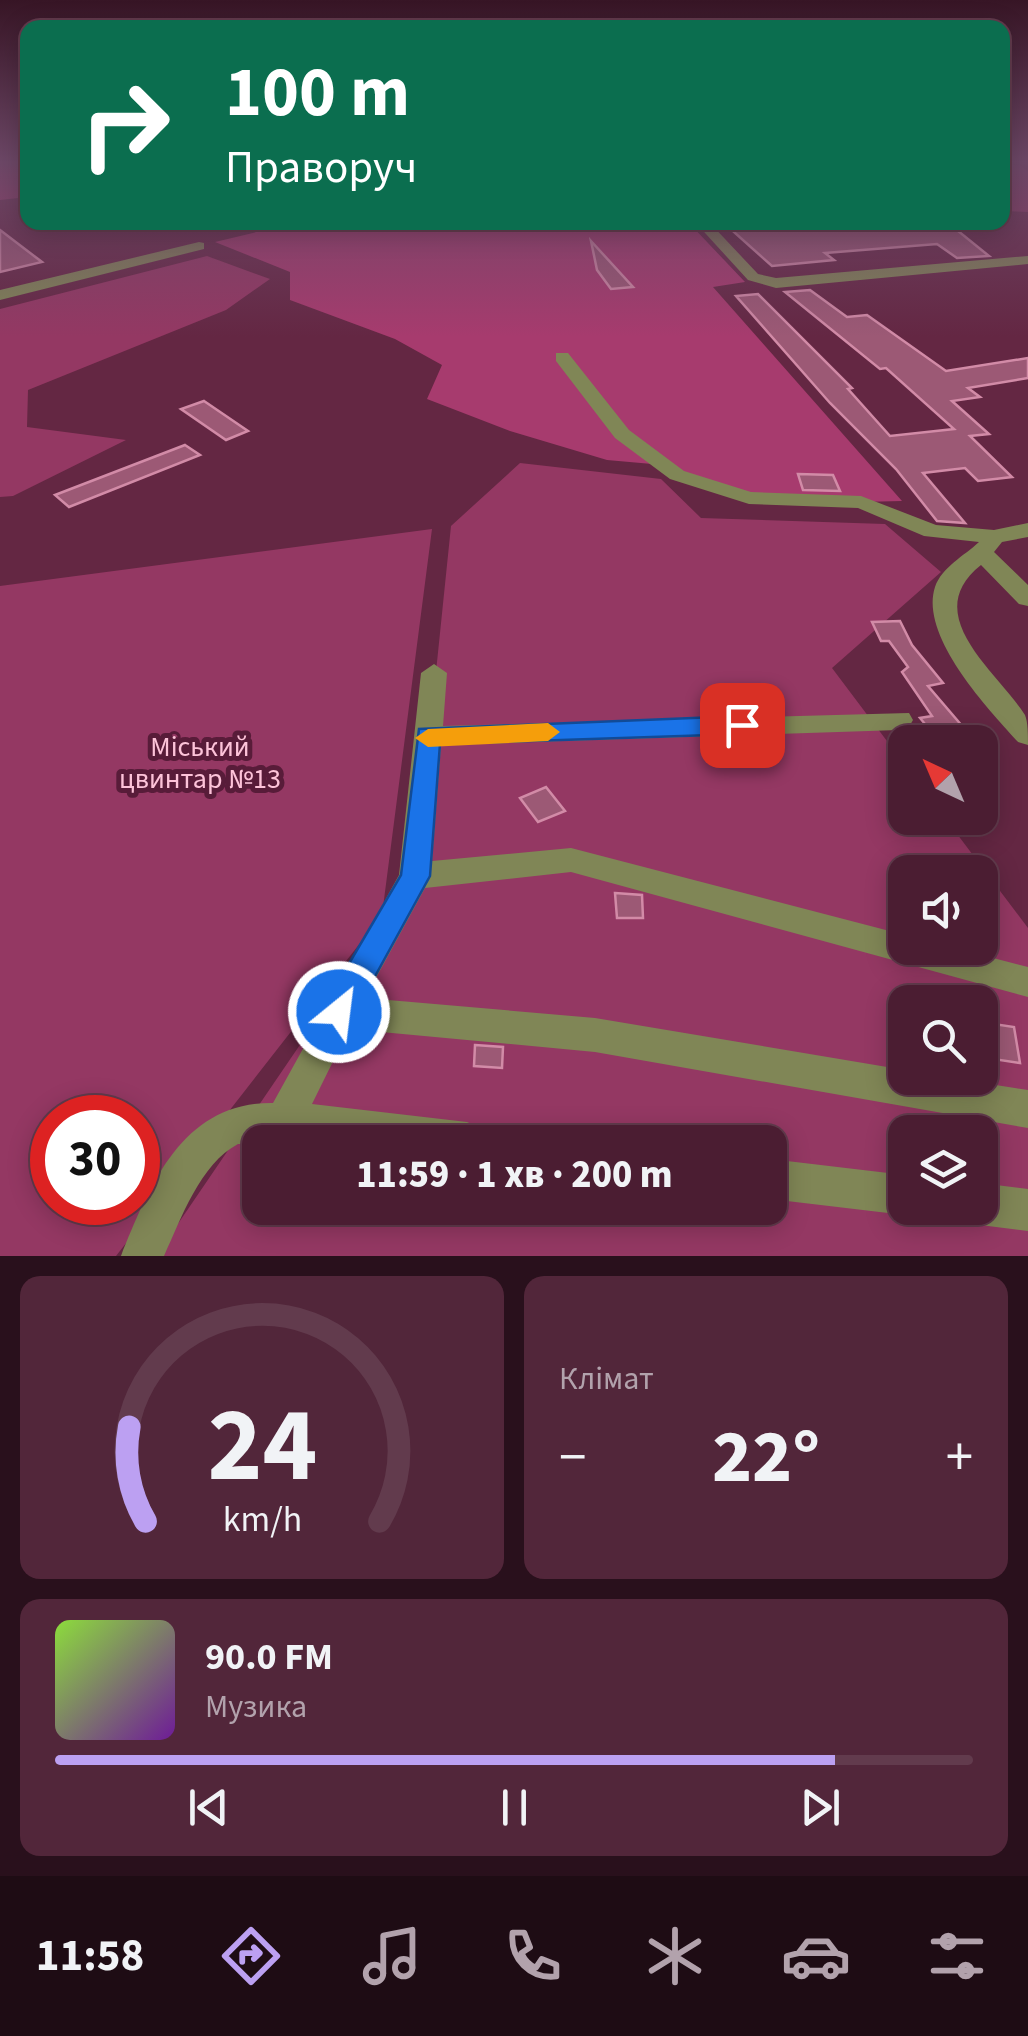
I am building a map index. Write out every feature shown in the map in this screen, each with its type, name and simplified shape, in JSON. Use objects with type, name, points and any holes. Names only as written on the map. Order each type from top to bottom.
[{"type":"street","points":[[710,230],[754,277],[776,283],[1028,260]]},
{"type":"street","points":[[0,295],[199,246]]},
{"type":"street","points":[[562,357],[622,434],[677,475],[749,498],[861,502],[932,530],[989,546],[1028,599]]},
{"type":"street","points":[[1028,530],[989,546],[957,573],[946,588],[944,605],[977,678],[1028,735]]},
{"type":"street","points":[[284,1120],[415,876],[434,672]]},
{"type":"street","points":[[428,736],[899,720]]},
{"type":"street","points":[[415,876],[571,860],[1028,982]]},
{"type":"street","points":[[339,1012],[594,1036],[1028,1109]]},
{"type":"street","points":[[142,1256],[187,1170],[218,1133],[244,1122],[284,1120],[326,1125]]},
{"type":"street","points":[[787,1181],[888,1193]]},
{"type":"street","points":[[998,1206],[1028,1210]]},
{"type":"green space","points":[[207,256],[270,279],[226,310],[28,390],[27,427],[126,440],[13,496],[0,497],[0,309]]},
{"type":"green space","points":[[520,463],[661,479],[701,518],[885,524],[941,572],[832,668],[888,742],[888,835],[958,835],[973,855],[888,855],[888,965],[998,965],[998,888],[1028,928],[1028,1256],[156,1256],[242,1130],[242,1225],[787,1225],[787,1125],[245,1125],[415,876],[451,526]]},
{"type":"green space","name":"Міський цвинтар №13","points":[[432,529],[382,915],[160,1200],[160,1095],[30,1095],[30,1225],[140,1225],[116,1256],[0,1256],[0,586]]},
{"type":"shaded area","points":[[265,230],[696,230],[745,282],[713,287],[902,501],[776,504],[652,464],[607,460],[510,431],[427,399],[442,365],[395,339],[290,300],[290,272],[215,242]]},
{"type":"building","points":[[0,230],[42,262],[0,272]]},
{"type":"building","points":[[732,230],[957,230],[989,256],[957,258],[937,244],[825,253],[834,260],[772,266]]},
{"type":"building","points":[[591,241],[633,287],[611,289],[597,270]]},
{"type":"building","points":[[810,290],[847,317],[867,315],[946,371],[1028,358],[1028,378],[968,388],[980,397],[952,401],[989,434],[970,436],[1012,477],[978,481],[965,468],[923,473],[965,523],[937,521],[896,469],[830,403],[736,296],[758,294],[852,388],[848,389],[890,436],[954,429],[886,368],[880,369],[785,292]]},
{"type":"building","points":[[204,401],[248,431],[226,440],[181,409]]},
{"type":"building","points":[[185,445],[200,455],[69,507],[55,495]]},
{"type":"building","points":[[798,474],[833,475],[840,491],[803,490]]},
{"type":"building","points":[[900,621],[912,645],[943,683],[928,686],[961,725],[926,725],[920,718],[932,716],[902,672],[908,667],[889,641],[881,641],[872,622]]},
{"type":"building","points":[[546,787],[565,811],[538,822],[520,798]]},
{"type":"building","points":[[615,893],[642,895],[643,918],[617,918]]},
{"type":"building","points":[[998,1025],[1014,1027],[1020,1063],[998,1060]]},
{"type":"building","points":[[475,1045],[503,1047],[502,1068],[474,1066]]},
{"type":"slow traffic","points":[[428,738],[548,732]]},
{"type":"route","points":[[339,1012],[415,876],[428,736],[742,725]]}]
